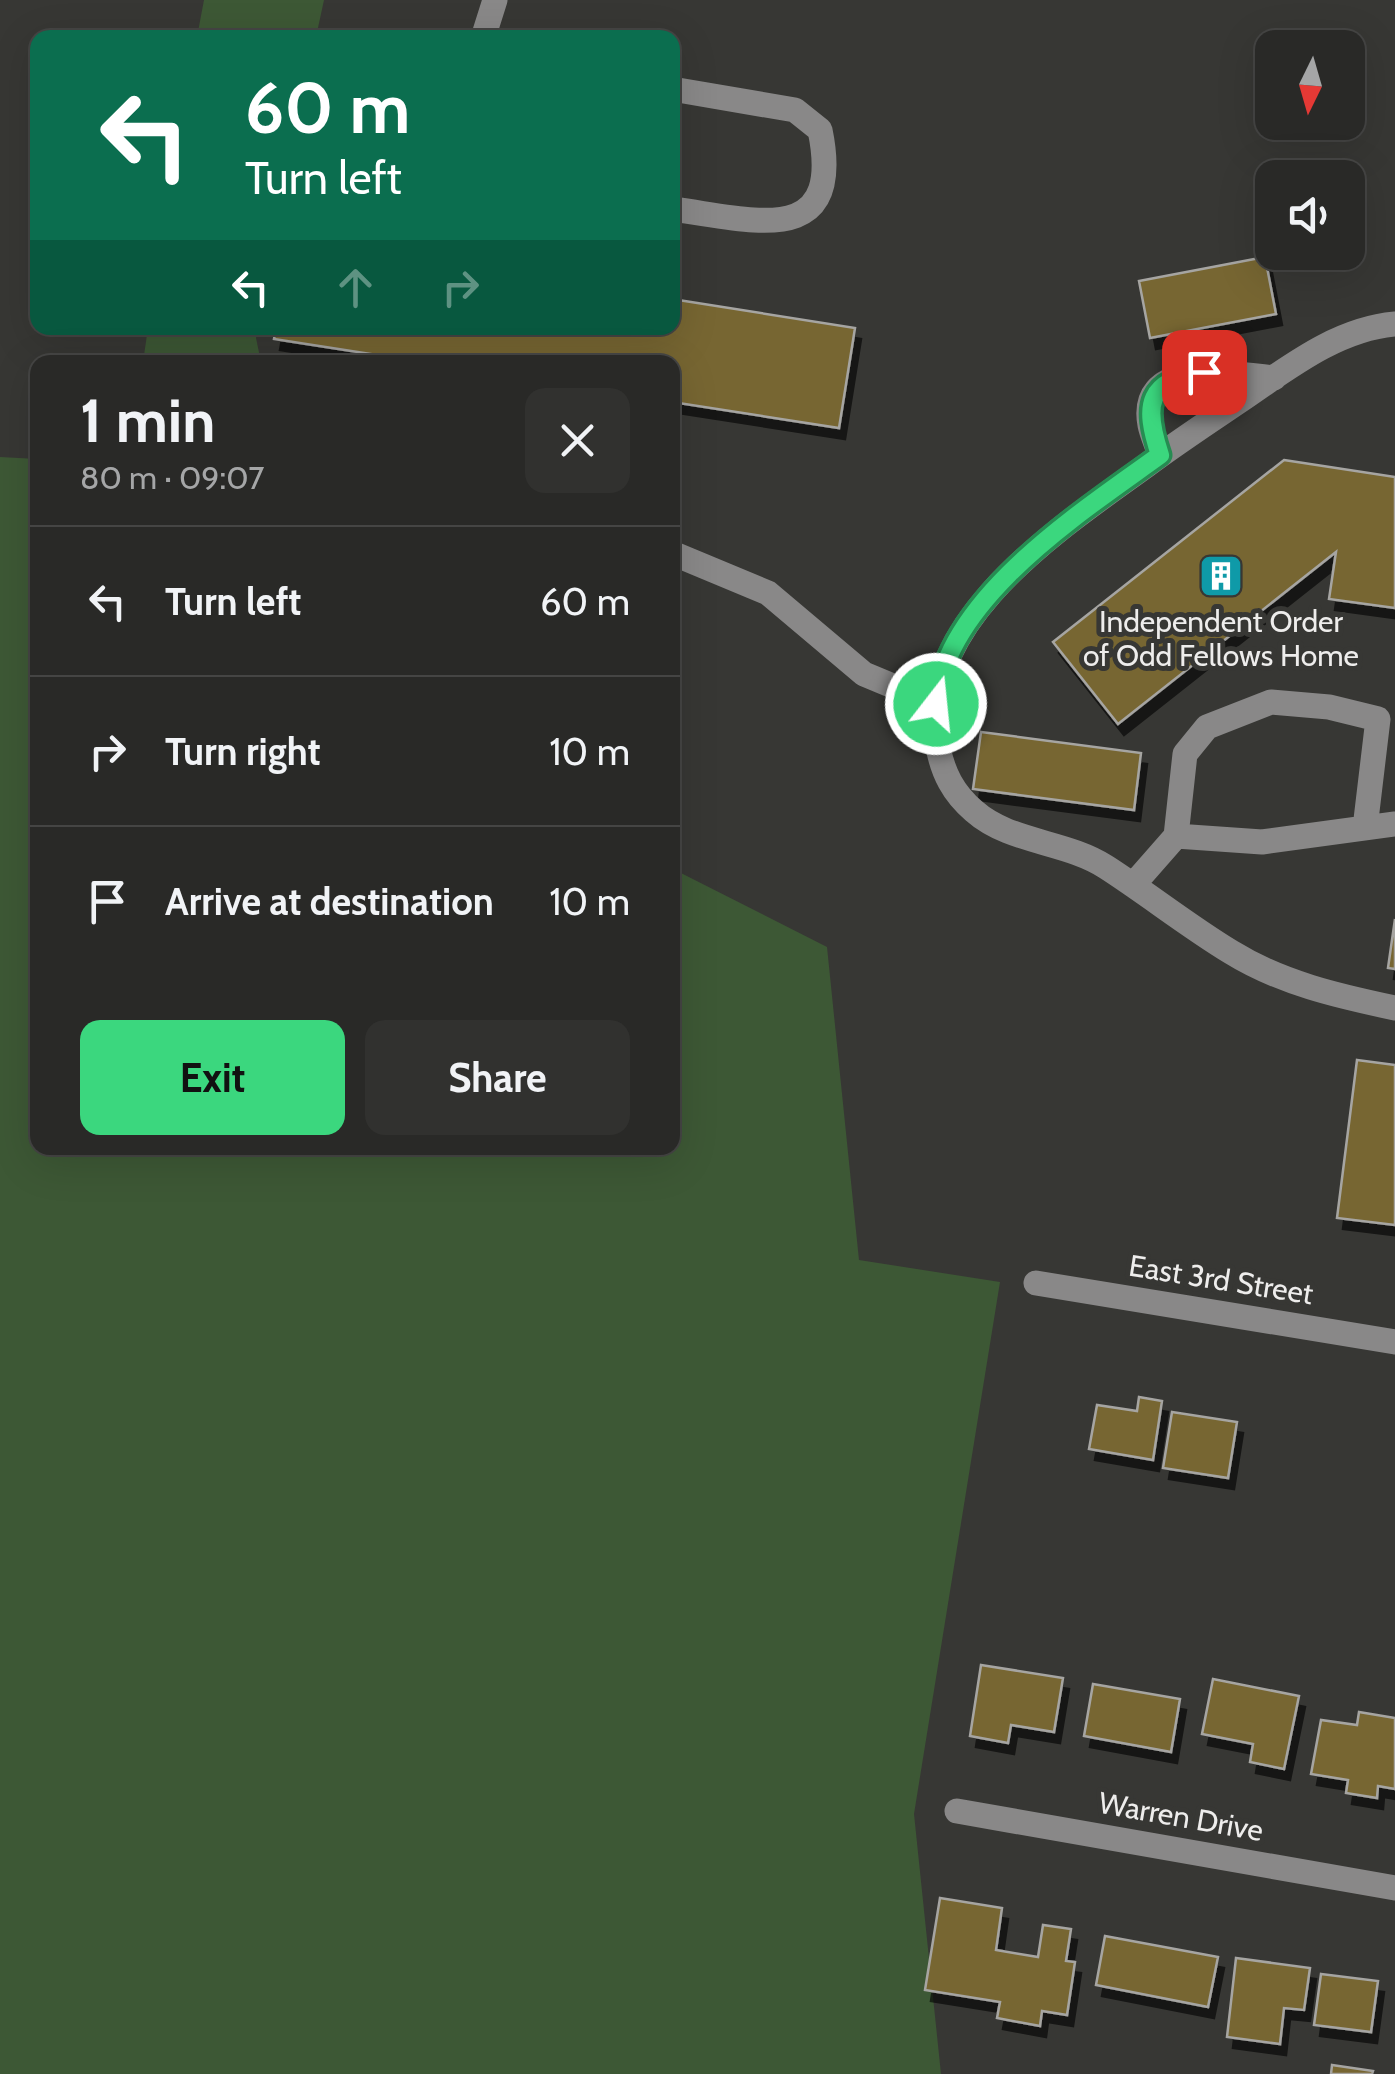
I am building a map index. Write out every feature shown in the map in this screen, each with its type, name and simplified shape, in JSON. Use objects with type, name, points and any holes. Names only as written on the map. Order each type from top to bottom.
[{"type":"street","points":[[486,30],[496,0]]},
{"type":"street","points":[[680,90],[794,110],[820,130],[827,163],[818,200],[794,218],[769,221],[680,210]]},
{"type":"street","points":[[1395,324],[1347,334],[1274,378],[1055,532],[1008,574],[970,620],[950,657],[936,704],[934,731],[942,769],[956,794],[978,814],[1008,830],[1101,863],[1232,953],[1283,978],[1395,1008]]},
{"type":"street","points":[[1160,455],[1149,422],[1151,403],[1160,387],[1178,376],[1204,372],[1274,378]]},
{"type":"street","points":[[680,557],[768,593],[864,674],[936,704]]},
{"type":"street","points":[[1132,885],[1176,836],[1186,754],[1207,727],[1271,702],[1329,707],[1378,719],[1364,828]]},
{"type":"street","points":[[1176,836],[1262,842],[1395,824]]},
{"type":"street","name":"East 3rd Street","points":[[1036,1283],[1395,1342]]},
{"type":"street","name":"Warren Drive","points":[[956,1810],[1395,1888]]},
{"type":"green space","points":[[204,0],[324,0],[318,30],[198,30]]},
{"type":"green space","points":[[147,335],[257,335],[260,355],[144,355]]},
{"type":"green space","points":[[0,457],[30,459],[30,1155],[680,1155],[680,873],[827,947],[859,1260],[1000,1282],[914,1814],[941,2074],[0,2074]]},
{"type":"building","points":[[1255,259],[1255,270],[1268,270],[1276,314],[1150,338],[1139,281]]},
{"type":"building","points":[[680,300],[855,328],[839,428],[680,403],[680,355],[377,355],[274,339],[275,335],[680,335]]},
{"type":"building","name":"Independent Order of Odd Fellows Home","points":[[1284,460],[1395,477],[1395,608],[1329,599],[1336,552],[1118,724],[1053,642]]},
{"type":"building","points":[[981,732],[1141,753],[1134,810],[973,789]]},
{"type":"building","points":[[1395,919],[1395,969],[1388,968]]},
{"type":"building","points":[[1357,1060],[1395,1065],[1395,1225],[1337,1218]]},
{"type":"building","points":[[1139,1397],[1162,1401],[1153,1460],[1089,1449],[1097,1405],[1137,1411]]},
{"type":"building","points":[[1172,1412],[1237,1422],[1228,1478],[1163,1468]]},
{"type":"building","points":[[981,1665],[1063,1678],[1054,1732],[1011,1725],[1008,1743],[970,1736]]},
{"type":"building","points":[[1213,1679],[1299,1696],[1284,1769],[1250,1762],[1253,1744],[1202,1734]]},
{"type":"building","points":[[1093,1684],[1180,1699],[1171,1752],[1084,1736]]},
{"type":"building","points":[[1359,1712],[1395,1718],[1395,1789],[1378,1786],[1377,1798],[1346,1793],[1348,1780],[1311,1774],[1321,1720],[1357,1725]]},
{"type":"building","points":[[940,1898],[1002,1908],[996,1950],[1038,1957],[1043,1925],[1071,1929],[1066,1961],[1075,1962],[1067,2015],[1042,2011],[1040,2026],[997,2018],[1000,2002],[925,1990]]},
{"type":"building","points":[[1105,1936],[1218,1957],[1208,2007],[1096,1985]]},
{"type":"building","points":[[1236,1958],[1310,1968],[1304,2010],[1284,2008],[1280,2044],[1227,2037]]},
{"type":"building","points":[[1321,1974],[1378,1981],[1371,2032],[1314,2025]]},
{"type":"building","points":[[1332,2065],[1373,2071],[1331,2074]]},
{"type":"place","name":"Independent Order of Odd Fellows Home","points":[[1221,576]]},
{"type":"route","points":[[936,704],[950,657],[970,620],[1008,574],[1055,532],[1160,455],[1149,422],[1151,403],[1160,387],[1178,376],[1204,372]]}]
